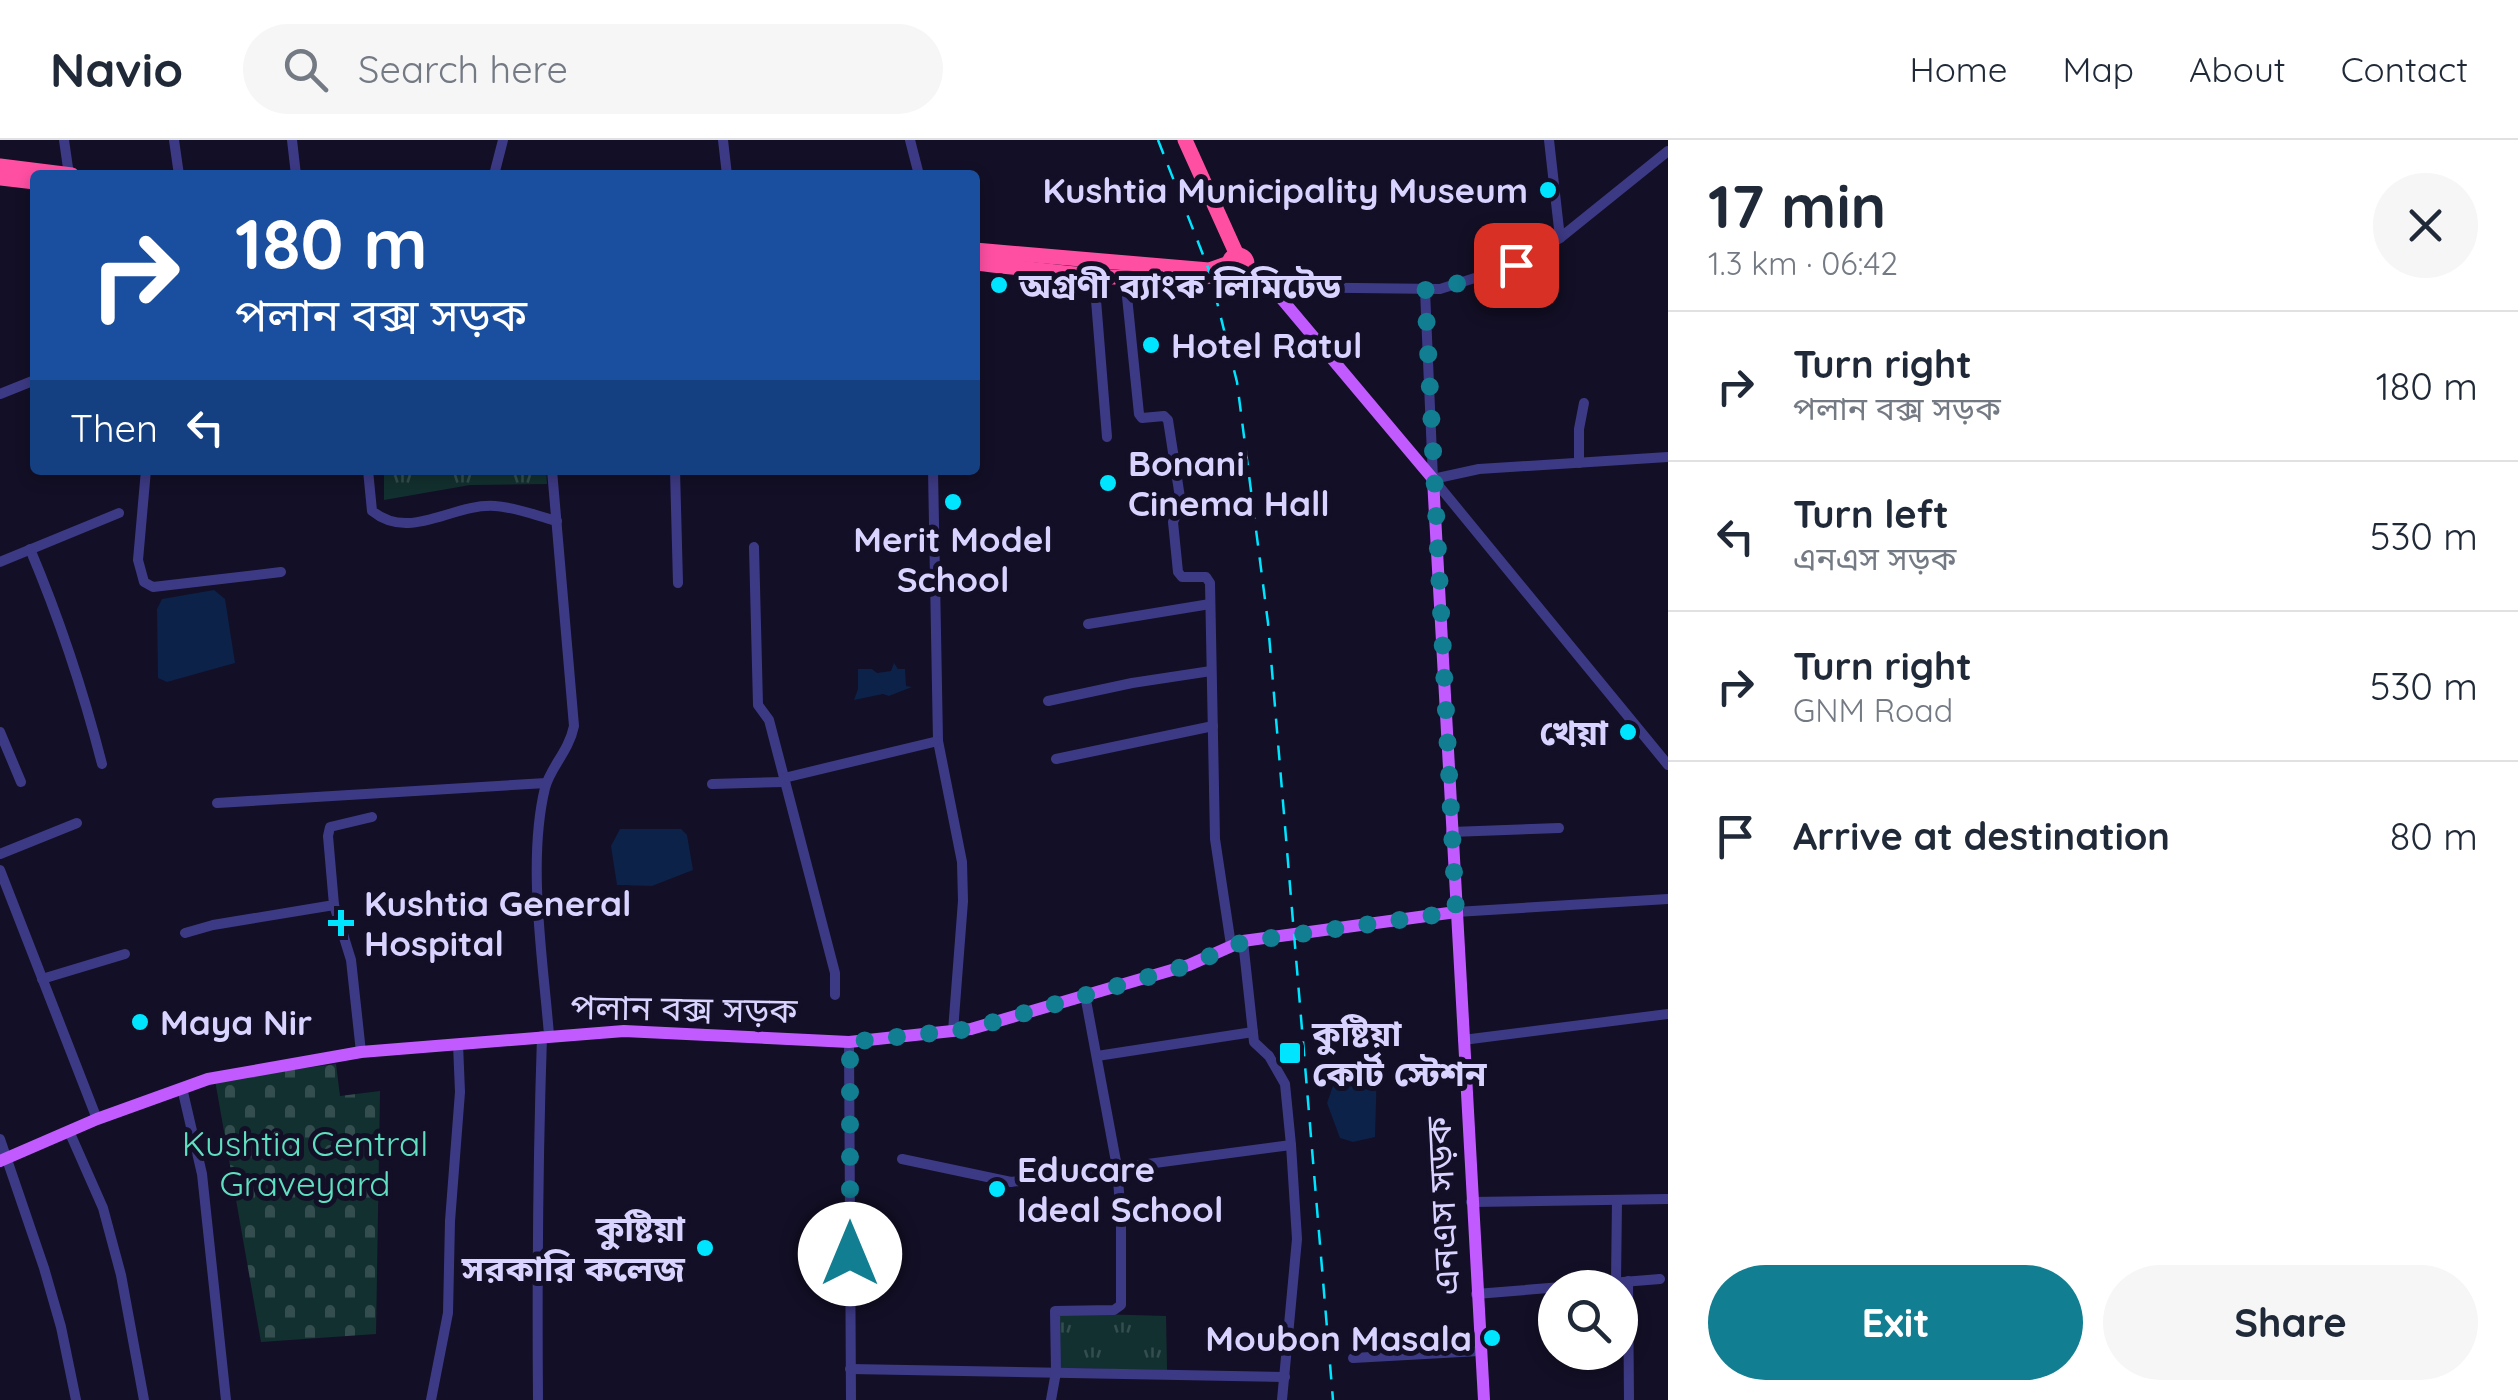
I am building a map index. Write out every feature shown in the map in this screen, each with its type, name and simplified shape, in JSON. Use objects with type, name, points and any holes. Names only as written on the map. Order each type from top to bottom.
[{"type":"highway","points":[[986,260],[1152,272],[1238,265],[1186,140]]},
{"type":"highway","points":[[0,166],[31,170]]},
{"type":"highway","points":[[0,178],[30,181]]},
{"type":"highway","points":[[1052,264],[1094,275],[1125,277],[1152,272]]},
{"type":"main road","points":[[1238,265],[1270,288],[1433,479]]},
{"type":"main road","name":"এনএস সড়ক","points":[[1433,479],[1484,1400]]},
{"type":"main road","name":"পলান বক্স সড়ক","points":[[4,1160],[98,1119],[208,1079],[361,1052],[624,1032],[850,1042],[970,1029],[1189,965],[1237,944],[1456,912]]},
{"type":"street","points":[[64,140],[69,170]]},
{"type":"street","points":[[174,140],[177,170]]},
{"type":"street","points":[[292,140],[295,170]]},
{"type":"street","points":[[495,170],[503,140]]},
{"type":"street","points":[[723,140],[726,170]]},
{"type":"street","points":[[910,140],[918,170]]},
{"type":"street","points":[[1548,140],[1560,238]]},
{"type":"street","points":[[1270,288],[1440,289],[1516,265],[1560,238],[1668,151]]},
{"type":"street","points":[[1094,275],[1107,437]]},
{"type":"street","points":[[1125,277],[1138,414],[1142,418],[1164,416],[1168,420],[1181,504],[1173,522],[1178,572],[1182,577],[1208,580],[1214,839],[1254,1042],[1286,1084],[1298,1239],[1282,1400]]},
{"type":"street","name":"এনএস সড়ক","points":[[1425,290],[1433,479]]},
{"type":"street","points":[[0,394],[30,382]]},
{"type":"street","points":[[1579,463],[1584,403]]},
{"type":"street","points":[[1668,456],[1479,470],[1433,479],[1668,765]]},
{"type":"street","points":[[146,475],[138,560],[144,582],[153,588],[281,572]]},
{"type":"street","points":[[368,475],[372,510],[386,522],[424,522],[494,506],[557,521]]},
{"type":"street","points":[[538,1400],[540,1298],[536,1210],[545,1036],[537,878],[546,784],[562,760],[574,726],[552,475]]},
{"type":"street","points":[[675,475],[678,583]]},
{"type":"street","points":[[933,475],[938,741],[962,862],[952,1030]]},
{"type":"street","points":[[0,562],[118,512]]},
{"type":"street","points":[[754,548],[758,705],[769,720],[835,972],[835,994]]},
{"type":"street","points":[[30,549],[60,619],[102,764]]},
{"type":"street","points":[[1088,624],[1210,604]]},
{"type":"street","points":[[1048,701],[1211,671]]},
{"type":"street","points":[[1056,759],[1213,726]]},
{"type":"street","points":[[0,732],[21,782]]},
{"type":"street","points":[[712,784],[784,780],[938,741]]},
{"type":"street","points":[[217,803],[546,784]]},
{"type":"street","points":[[361,1052],[351,960],[334,906],[328,836],[330,827],[372,817]]},
{"type":"street","points":[[0,854],[77,823]]},
{"type":"street","points":[[1451,832],[1559,828]]},
{"type":"street","points":[[0,870],[98,1119]]},
{"type":"street","name":"পলান বক্স সড়ক","points":[[1456,912],[1668,899]]},
{"type":"street","points":[[186,933],[213,925],[334,906]]},
{"type":"street","points":[[42,980],[125,954]]},
{"type":"street","points":[[1051,1400],[1056,1372],[1056,1311],[1114,1310],[1121,1306],[1117,1167],[1085,995]]},
{"type":"street","points":[[1463,1040],[1668,1014]]},
{"type":"street","points":[[1098,1056],[1253,1032]]},
{"type":"street","points":[[850,1042],[850,1400]]},
{"type":"street","points":[[431,1400],[448,1313],[446,1288],[460,1092],[458,1044]]},
{"type":"street","points":[[182,1088],[202,1174],[226,1400]]},
{"type":"street","points":[[70,1131],[103,1208],[121,1275],[144,1400]]},
{"type":"street","points":[[0,1139],[61,1327],[76,1400]]},
{"type":"street","points":[[902,1158],[1011,1182],[1291,1145]]},
{"type":"street","points":[[1472,1202],[1668,1199]]},
{"type":"street","points":[[1617,1200],[1621,1270]]},
{"type":"street","points":[[1638,1281],[1660,1279]]},
{"type":"street","points":[[1476,1294],[1538,1289]]},
{"type":"street","points":[[1353,1358],[1479,1351]]},
{"type":"street","points":[[850,1370],[1285,1377]]},
{"type":"street","points":[[1627,1370],[1629,1400]]},
{"type":"green space","points":[[384,475],[546,475],[547,484],[470,485],[384,500]]},
{"type":"green space","name":"Kushtia Central Graveyard","points":[[336,1064],[340,1096],[380,1091],[376,1334],[261,1342],[215,1080]]},
{"type":"green space","points":[[1058,1313],[1166,1316],[1167,1370],[1058,1368]]},
{"type":"water","points":[[214,590],[225,599],[235,663],[167,682],[158,678],[157,609],[162,599]]},
{"type":"water","points":[[894,663],[898,669],[905,669],[906,686],[912,687],[889,696],[854,700],[858,669],[891,671]]},
{"type":"water","points":[[620,829],[681,829],[687,835],[693,870],[652,886],[617,885],[611,846]]},
{"type":"water","points":[[1341,1063],[1377,1068],[1375,1137],[1353,1142],[1340,1138],[1327,1103]]},
{"type":"railway","points":[[1158,140],[1209,270],[1237,382],[1268,623],[1333,1400]]},
{"type":"place","name":"Kushtia Municipality Museum","points":[[1548,190]]},
{"type":"place","name":"অগ্রণী ব্যাংক লিমিটেড","points":[[999,285]]},
{"type":"place","name":"Hotel Ratul","points":[[1151,345]]},
{"type":"place","name":"Bonani Cinema Hall","points":[[1108,483]]},
{"type":"place","name":"Merit Model School","points":[[953,502]]},
{"type":"place","name":"খেয়া","points":[[1628,732]]},
{"type":"place","name":"Kushtia General Hospital","points":[[341,923]]},
{"type":"place","name":"Maya Nir","points":[[140,1022]]},
{"type":"place","name":"কুষ্টিয়া কোর্ট স্টেশন","points":[[1290,1053]]},
{"type":"place","name":"Educare Ideal School","points":[[997,1189]]},
{"type":"place","name":"কুষ্টিয়া সরকারি কলেজ","points":[[705,1248]]},
{"type":"place","name":"Moubon Masala","points":[[1492,1338]]},
{"type":"route","points":[[850,1254],[850,1042],[970,1029],[1189,965],[1243,942],[1456,912],[1425,290],[1440,289],[1516,265]]}]
